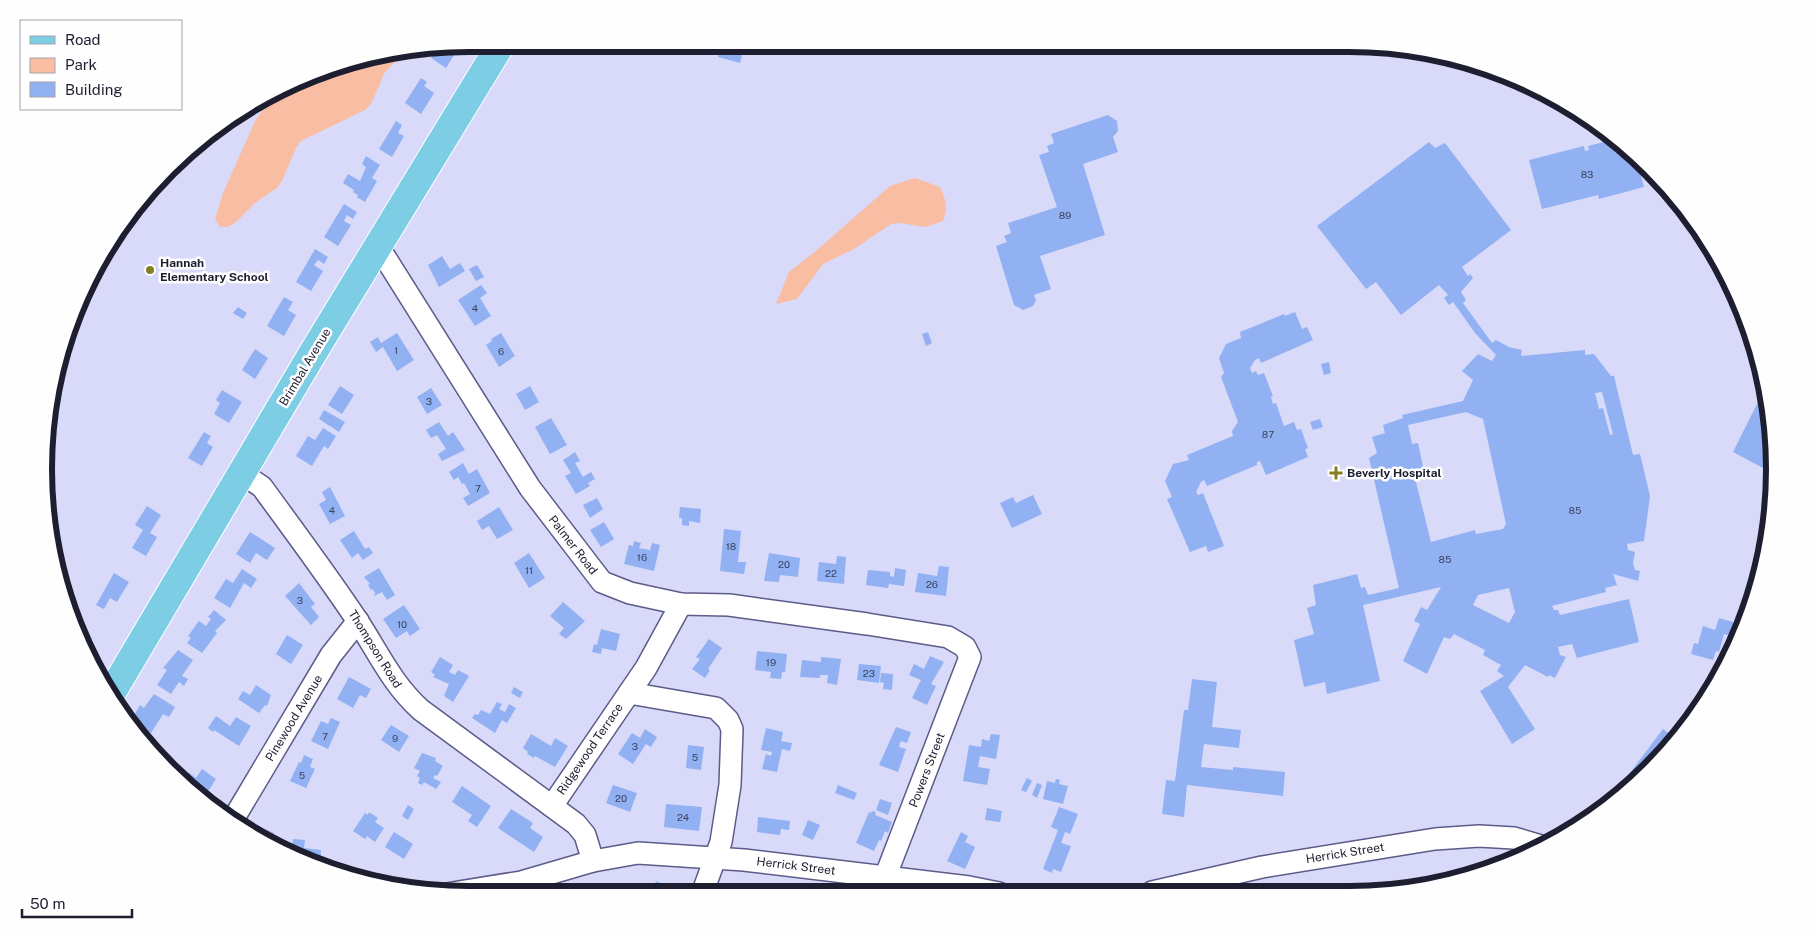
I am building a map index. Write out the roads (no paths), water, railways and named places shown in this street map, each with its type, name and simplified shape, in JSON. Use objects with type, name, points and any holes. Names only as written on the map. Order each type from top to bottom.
[{"type":"main road","name":"Brimbal Avenue","points":[[114,688],[496,52]]},
{"type":"street","name":"Palmer Road","points":[[378,246],[530,488],[579,555],[602,582],[630,593],[681,604],[729,606],[867,624],[948,638],[965,647]]},
{"type":"street","name":"Thompson Road","points":[[243,474],[262,487],[358,621],[404,695],[428,716],[582,830],[593,861]]},
{"type":"street","name":"Ridgewood Terrace","points":[[552,806],[646,668],[681,604]]},
{"type":"street","name":"Pinewood Avenue","points":[[236,815],[331,655],[358,621]]},
{"type":"street","name":"Powers Street","points":[[883,885],[970,657],[965,647]]},
{"type":"street","name":"Ridgewood Terrace","points":[[629,693],[705,705],[716,708],[728,720],[733,738],[730,785],[721,842],[705,886]]},
{"type":"street","name":"Herrick Street","points":[[1178,886],[1262,867],[1435,839],[1496,837],[1514,838],[1532,843]]},
{"type":"street","name":"Herrick Street","points":[[527,886],[593,861],[638,853],[715,858],[883,885],[926,886]]},
{"type":"place","name":"Hannah Elementary School","points":[[150,270]]},
{"type":"place","name":"Beverly Hospital","points":[[1336,473]]}]
